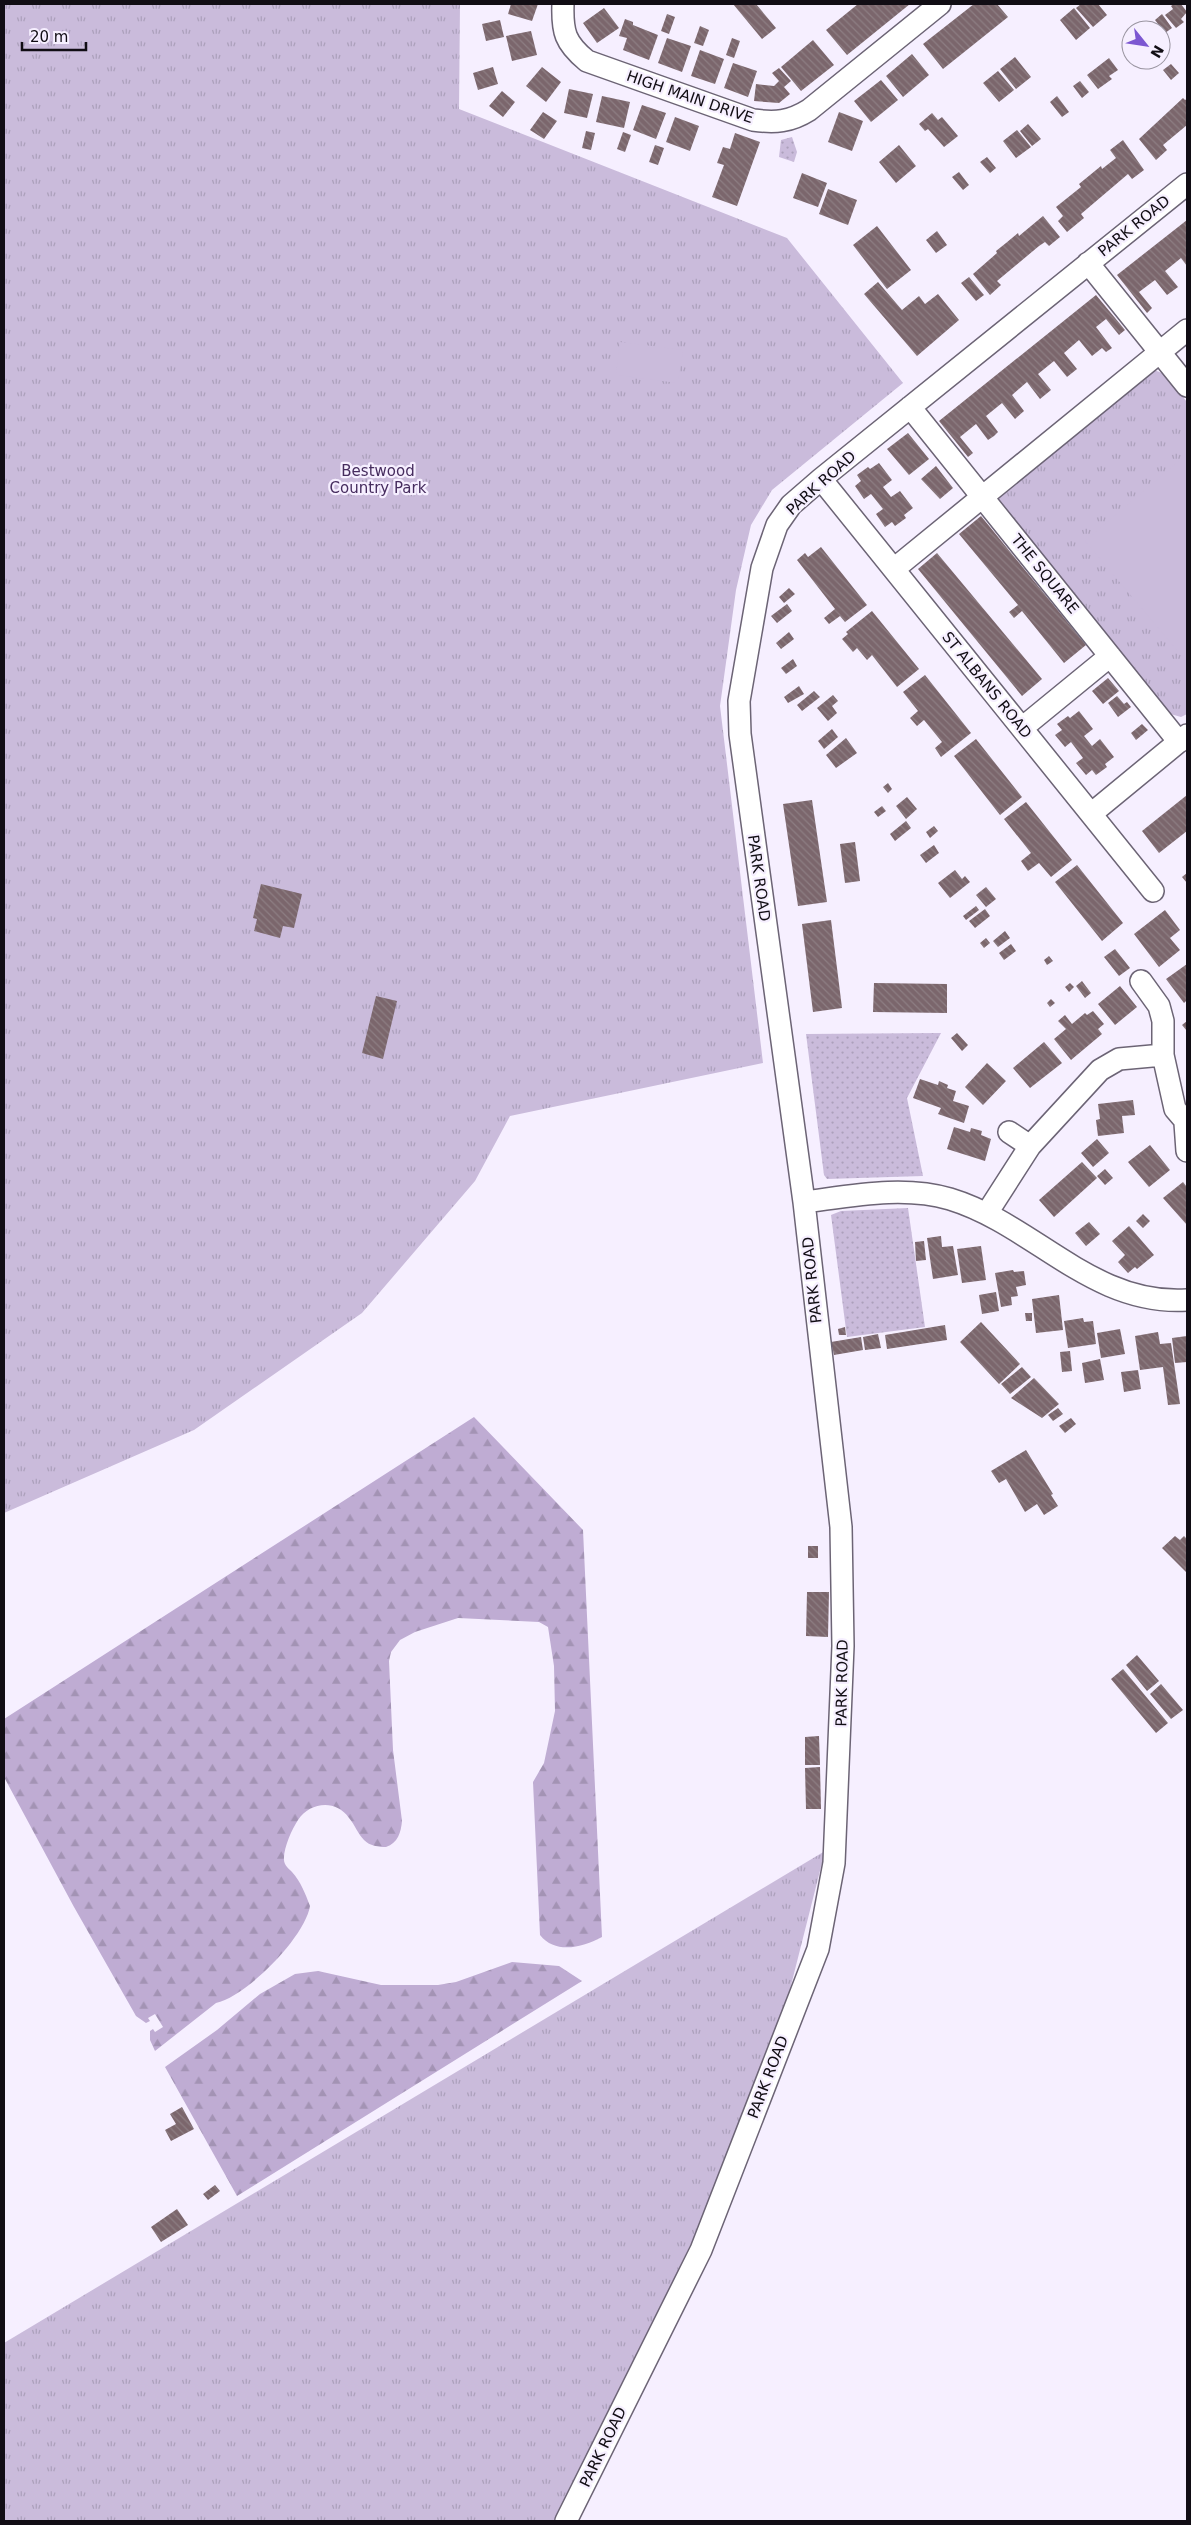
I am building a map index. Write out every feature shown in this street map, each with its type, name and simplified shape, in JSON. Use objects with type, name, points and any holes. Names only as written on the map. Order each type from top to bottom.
[{"type":"street","name":"HIGH MAIN DRIVE","points":[[563,4],[562,25],[567,40],[587,61],[753,120],[773,123],[793,120],[809,110],[940,4]]},
{"type":"street","name":"PARK ROAD","points":[[566,2521],[701,2250],[818,1948],[834,1863],[843,1646],[841,1526],[804,1202],[740,734],[740,701],[762,568],[777,525],[791,505],[1187,184]]},
{"type":"street","points":[[1088,263],[1187,386]]},
{"type":"street","points":[[894,569],[1187,330]]},
{"type":"street","name":"THE SQUARE","points":[[910,407],[1110,656],[1183,738],[1092,814]]},
{"type":"street","name":"ST ALBANS ROAD","points":[[821,479],[1153,891]]},
{"type":"street","points":[[1022,728],[1110,656]]},
{"type":"street","points":[[1141,981],[1159,1006],[1163,1021],[1163,1055],[1175,1109],[1186,1123],[1187,1151]]},
{"type":"street","points":[[987,1213],[1030,1146],[1100,1070],[1119,1059],[1163,1055]]},
{"type":"street","points":[[1009,1132],[1030,1146]]},
{"type":"street","points":[[804,1202],[888,1192],[920,1192],[950,1199],[987,1213],[1099,1282],[1140,1296],[1187,1300]]},
{"type":"green space","name":"Bestwood Country Park","points":[[4,4],[460,4],[459,109],[787,238],[903,383],[772,490],[751,525],[736,590],[720,706],[763,1063],[510,1116],[475,1181],[362,1313],[194,1430],[4,1513]]},
{"type":"green space","points":[[792,137],[797,152],[794,162],[779,157],[781,140]]},
{"type":"green space","points":[[620,342],[683,350],[678,383],[616,375]]},
{"type":"green space","points":[[1152,369],[1164,374],[1187,402],[1187,714],[1181,717],[1167,713],[997,503],[998,492]]},
{"type":"green space","points":[[1186,455],[1187,457],[1187,662],[1085,541]]},
{"type":"green space","points":[[941,1033],[907,1098],[923,1176],[827,1179],[824,1175],[806,1034]]},
{"type":"green space","points":[[908,1208],[925,1327],[847,1337],[831,1215],[841,1211]]},
{"type":"green space","points":[[474,1417],[583,1530],[602,1937],[587,1944],[562,1947],[546,1941],[540,1935],[533,1782],[544,1763],[555,1711],[554,1666],[548,1627],[539,1622],[458,1618],[415,1632],[400,1640],[391,1652],[389,1661],[393,1750],[402,1821],[400,1833],[396,1840],[386,1847],[369,1844],[362,1838],[344,1812],[330,1806],[316,1806],[303,1814],[291,1834],[284,1855],[285,1864],[300,1884],[310,1906],[306,1919],[298,1933],[273,1964],[258,1977],[229,1998],[216,2003],[155,2051],[150,2040],[150,2031],[153,2029],[155,2032],[163,2027],[155,2014],[148,2018],[150,2021],[146,2023],[136,2016],[74,1907],[4,1777],[4,1719]]},
{"type":"green space","points":[[825,1851],[783,2017],[719,2185],[601,2432],[555,2521],[4,2521],[4,2343]]},
{"type":"green space","points":[[512,1962],[559,1966],[582,1981],[237,2196],[165,2067],[217,2030],[260,1994],[295,1974],[318,1971],[381,1985],[438,1985],[456,1982]]},
{"type":"building","points":[[511,4],[538,4],[532,21],[508,14]]},
{"type":"building","points":[[733,4],[756,4],[776,28],[762,39]]},
{"type":"building","points":[[858,4],[910,4],[847,55],[826,30]]},
{"type":"building","points":[[974,4],[997,4],[1008,17],[943,69],[923,44]]},
{"type":"building","points":[[1081,4],[1098,4],[1107,15],[1093,27],[1076,8]]},
{"type":"building","points":[[1181,4],[1187,12],[1181,19],[1184,22],[1176,28],[1165,15],[1173,9],[1171,6]]},
{"type":"building","points":[[604,8],[619,28],[597,43],[583,23]]},
{"type":"building","points":[[1074,8],[1090,28],[1076,40],[1060,20]]},
{"type":"building","points":[[667,14],[675,17],[669,34],[661,31]]},
{"type":"building","points":[[1162,14],[1166,20],[1155,20]]},
{"type":"building","points":[[625,19],[633,22],[633,25],[658,35],[649,60],[623,50],[627,38],[619,36]]},
{"type":"building","points":[[500,20],[504,37],[486,41],[482,24]]},
{"type":"building","points":[[700,26],[709,30],[703,46],[694,43]]},
{"type":"building","points":[[531,31],[537,55],[512,61],[506,36]]},
{"type":"building","points":[[667,38],[691,46],[682,72],[658,63]]},
{"type":"building","points":[[732,38],[740,41],[734,58],[726,55]]},
{"type":"building","points":[[813,40],[834,65],[801,91],[781,67]]},
{"type":"building","points":[[700,50],[724,59],[715,84],[691,76]]},
{"type":"building","points":[[912,54],[929,75],[903,97],[886,76]]},
{"type":"building","points":[[1015,57],[1031,77],[1016,89],[1000,69]]},
{"type":"building","points":[[1109,58],[1118,70],[1109,76],[1112,79],[1098,89],[1087,75]]},
{"type":"building","points":[[733,63],[757,71],[748,97],[724,88]]},
{"type":"building","points":[[1171,64],[1179,73],[1171,80],[1163,70],[1171,70]]},
{"type":"building","points":[[493,67],[498,84],[478,90],[473,73]]},
{"type":"building","points":[[542,67],[561,82],[546,102],[526,86]]},
{"type":"building","points":[[779,68],[791,81],[784,87],[790,94],[779,103],[754,101],[756,84],[774,86],[779,81],[772,73]]},
{"type":"building","points":[[998,71],[1014,90],[999,102],[983,83]]},
{"type":"building","points":[[881,80],[898,100],[871,122],[854,101]]},
{"type":"building","points":[[1080,81],[1089,92],[1082,98],[1073,86]]},
{"type":"building","points":[[569,89],[593,94],[587,118],[564,113]]},
{"type":"building","points":[[502,91],[515,102],[503,117],[489,106]]},
{"type":"building","points":[[602,96],[630,102],[624,128],[596,122]]},
{"type":"building","points":[[1057,96],[1069,112],[1062,117],[1050,102]]},
{"type":"building","points":[[1183,98],[1187,99],[1187,125],[1163,145],[1167,150],[1156,160],[1139,139]]},
{"type":"building","points":[[642,105],[666,113],[656,139],[633,130]]},
{"type":"building","points":[[543,112],[557,121],[544,139],[530,130]]},
{"type":"building","points":[[839,112],[863,121],[852,151],[828,142]]},
{"type":"building","points":[[932,113],[938,120],[942,117],[958,136],[944,147],[928,129],[925,131],[919,124]]},
{"type":"building","points":[[675,117],[699,126],[690,151],[666,142]]},
{"type":"building","points":[[1028,124],[1041,139],[1032,146],[1020,131]]},
{"type":"building","points":[[1017,130],[1031,147],[1016,158],[1003,141]]},
{"type":"building","points":[[586,131],[595,133],[591,150],[582,148]]},
{"type":"building","points":[[623,132],[631,135],[625,152],[617,149]]},
{"type":"building","points":[[735,133],[760,142],[737,206],[712,197],[724,165],[717,163],[723,147],[730,149]]},
{"type":"building","points":[[1123,140],[1144,170],[1132,179],[1128,174],[1081,214],[1084,218],[1067,232],[1058,221],[1063,216],[1056,207],[1081,187],[1079,184],[1101,166],[1102,169],[1116,158],[1110,150]]},
{"type":"building","points":[[655,145],[664,148],[658,165],[649,162]]},
{"type":"building","points":[[899,145],[916,166],[896,183],[879,162]]},
{"type":"building","points":[[987,157],[996,168],[990,173],[980,162]]},
{"type":"building","points":[[959,172],[969,185],[963,190],[952,177]]},
{"type":"building","points":[[802,173],[827,183],[818,207],[793,198]]},
{"type":"building","points":[[828,189],[857,200],[848,225],[819,214]]},
{"type":"building","points":[[1043,216],[1060,237],[1049,246],[1045,242],[1039,246],[997,281],[1001,285],[990,295],[973,274],[997,253],[996,251],[1018,233],[1019,236]]},
{"type":"building","points":[[1187,220],[1187,266],[1181,258],[1165,271],[1178,287],[1167,295],[1155,280],[1139,292],[1152,308],[1147,313],[1117,275]]},
{"type":"building","points":[[877,226],[911,270],[887,289],[853,245]]},
{"type":"building","points":[[937,231],[947,245],[936,253],[926,240]]},
{"type":"building","points":[[969,277],[984,295],[976,301],[961,283]]},
{"type":"building","points":[[878,282],[902,310],[919,296],[925,304],[938,294],[959,320],[917,356],[864,294]]},
{"type":"building","points":[[1096,295],[1125,330],[1119,335],[1106,319],[1096,327],[1112,348],[1106,352],[1102,348],[1092,356],[1079,340],[1064,353],[1077,369],[1067,377],[1054,361],[1038,374],[1051,390],[1040,399],[1027,382],[1012,395],[1024,411],[1015,419],[1002,403],[986,416],[998,432],[994,436],[988,440],[976,424],[960,437],[973,453],[968,457],[939,421]]},
{"type":"building","points":[[908,433],[929,459],[909,475],[887,449]]},
{"type":"building","points":[[879,463],[892,480],[883,487],[891,497],[900,491],[913,508],[904,515],[906,518],[895,526],[892,522],[885,527],[876,514],[883,509],[871,494],[864,499],[855,486],[861,481],[857,475],[868,467],[870,469]]},
{"type":"building","points":[[936,466],[953,488],[940,499],[921,479]]},
{"type":"building","points":[[981,516],[1086,645],[1064,663],[1022,611],[1014,618],[1009,612],[1018,605],[959,534]]},
{"type":"building","points":[[821,547],[867,605],[845,622],[840,616],[829,624],[824,618],[835,609],[797,560],[805,553],[808,557]]},
{"type":"building","points":[[937,553],[1042,679],[1022,696],[918,569]]},
{"type":"building","points":[[789,588],[795,594],[784,603],[779,597]]},
{"type":"building","points":[[787,604],[792,611],[777,623],[771,616]]},
{"type":"building","points":[[872,611],[919,669],[897,687],[872,655],[867,660],[857,648],[853,652],[842,639],[848,634],[846,632]]},
{"type":"building","points":[[789,632],[794,639],[781,649],[776,643]]},
{"type":"building","points":[[793,659],[797,666],[786,674],[781,668]]},
{"type":"building","points":[[925,675],[971,733],[941,757],[935,748],[942,742],[924,720],[917,726],[910,718],[918,711],[903,692]]},
{"type":"building","points":[[1108,678],[1119,691],[1103,704],[1092,691]]},
{"type":"building","points":[[799,686],[804,694],[788,703],[784,697]]},
{"type":"building","points":[[814,691],[820,697],[802,711],[797,705]]},
{"type":"building","points":[[833,695],[838,701],[832,706],[837,713],[828,721],[817,708]]},
{"type":"building","points":[[1117,696],[1124,704],[1127,702],[1131,707],[1118,717],[1108,703]]},
{"type":"building","points":[[1079,711],[1093,729],[1084,736],[1092,746],[1100,739],[1114,757],[1105,764],[1107,767],[1096,775],[1092,770],[1086,775],[1076,763],[1083,758],[1071,742],[1065,747],[1055,735],[1062,730],[1057,724]]},
{"type":"building","points":[[1142,724],[1148,730],[1136,740],[1131,733]]},
{"type":"building","points":[[832,729],[838,737],[824,749],[818,741]]},
{"type":"building","points":[[846,738],[857,753],[836,768],[826,755]]},
{"type":"building","points":[[976,739],[1022,797],[1000,815],[954,756]]},
{"type":"building","points":[[888,783],[892,789],[888,793],[883,787]]},
{"type":"building","points":[[1187,795],[1187,831],[1159,853],[1142,831]]},
{"type":"building","points":[[907,797],[917,809],[906,819],[896,806]]},
{"type":"building","points":[[812,800],[827,902],[798,906],[783,804]]},
{"type":"building","points":[[1026,802],[1072,860],[1051,877],[1039,863],[1028,871],[1021,861],[1031,853],[1004,819]]},
{"type":"building","points":[[882,806],[886,811],[878,817],[874,812]]},
{"type":"building","points":[[906,821],[911,828],[895,841],[890,834]]},
{"type":"building","points":[[934,826],[938,831],[930,838],[926,832]]},
{"type":"building","points":[[855,842],[860,881],[845,883],[840,844]]},
{"type":"building","points":[[934,845],[939,853],[926,863],[920,855]]},
{"type":"building","points":[[1077,865],[1123,923],[1102,941],[1055,882]]},
{"type":"building","points":[[955,870],[962,879],[965,876],[970,882],[950,898],[938,883]]},
{"type":"building","points":[[1187,873],[1187,883],[1182,877]]},
{"type":"building","points":[[261,884],[302,894],[294,928],[283,926],[280,938],[254,931],[257,919],[253,918]]},
{"type":"building","points":[[986,887],[996,899],[986,907],[976,895]]},
{"type":"building","points":[[976,906],[979,910],[966,920],[963,916]]},
{"type":"building","points":[[985,909],[990,916],[975,928],[969,921]]},
{"type":"building","points":[[1165,910],[1180,930],[1170,938],[1180,950],[1159,967],[1134,934]]},
{"type":"building","points":[[831,920],[842,1008],[813,1012],[802,924]]},
{"type":"building","points":[[1005,931],[1010,938],[998,947],[993,941]]},
{"type":"building","points":[[986,938],[990,943],[984,948],[980,943]]},
{"type":"building","points":[[1011,944],[1016,951],[1004,960],[999,953]]},
{"type":"building","points":[[1115,949],[1130,968],[1119,976],[1104,957]]},
{"type":"building","points":[[1049,956],[1053,961],[1047,965],[1044,960]]},
{"type":"building","points":[[1187,964],[1187,1000],[1184,1003],[1166,979]]},
{"type":"building","points":[[1082,981],[1091,993],[1085,998],[1076,986]]},
{"type":"building","points":[[874,983],[947,984],[947,1013],[873,1012]]},
{"type":"building","points":[[1070,983],[1074,987],[1069,992],[1065,987]]},
{"type":"building","points":[[1120,986],[1137,1007],[1115,1025],[1098,1004]]},
{"type":"building","points":[[376,996],[397,1001],[383,1059],[362,1053]]},
{"type":"building","points":[[1051,999],[1055,1003],[1050,1007],[1047,1003]]},
{"type":"building","points":[[1093,1011],[1104,1024],[1098,1029],[1102,1034],[1071,1060],[1054,1039],[1066,1029],[1058,1021],[1065,1015],[1072,1024],[1085,1013],[1087,1015]]},
{"type":"building","points":[[1187,1021],[1187,1031],[1182,1025]]},
{"type":"building","points":[[957,1033],[968,1045],[962,1051],[951,1038]]},
{"type":"building","points":[[1044,1042],[1062,1063],[1030,1088],[1013,1068]]},
{"type":"building","points":[[987,1063],[1006,1081],[983,1105],[965,1087]]},
{"type":"building","points":[[920,1079],[938,1085],[939,1081],[948,1085],[947,1088],[956,1091],[953,1101],[969,1106],[964,1123],[938,1114],[941,1108],[913,1098]]},
{"type":"building","points":[[1133,1100],[1135,1115],[1122,1116],[1124,1133],[1098,1136],[1096,1120],[1100,1119],[1098,1104]]},
{"type":"building","points":[[954,1127],[970,1132],[971,1128],[982,1131],[981,1135],[991,1139],[985,1161],[947,1149]]},
{"type":"building","points":[[1097,1139],[1109,1153],[1093,1167],[1081,1153]]},
{"type":"building","points":[[1150,1145],[1170,1170],[1149,1187],[1128,1162]]},
{"type":"building","points":[[1082,1162],[1097,1178],[1054,1217],[1039,1200]]},
{"type":"building","points":[[1105,1169],[1113,1178],[1105,1185],[1097,1176]]},
{"type":"building","points":[[1183,1182],[1187,1187],[1187,1225],[1163,1198]]},
{"type":"building","points":[[1143,1214],[1150,1221],[1143,1228],[1136,1221]]},
{"type":"building","points":[[1089,1222],[1100,1234],[1086,1246],[1075,1233]]},
{"type":"building","points":[[1129,1226],[1154,1255],[1137,1269],[1135,1267],[1128,1273],[1118,1262],[1125,1255],[1112,1241]]},
{"type":"building","points":[[941,1236],[942,1247],[953,1246],[958,1275],[933,1279],[927,1238]]},
{"type":"building","points":[[924,1241],[926,1260],[916,1261],[915,1242]]},
{"type":"building","points":[[981,1246],[986,1280],[962,1283],[957,1249]]},
{"type":"building","points":[[1013,1270],[1014,1272],[1024,1271],[1026,1285],[1016,1287],[1018,1296],[1011,1297],[1012,1305],[1001,1307],[995,1273]]},
{"type":"building","points":[[996,1292],[999,1311],[982,1314],[979,1295]]},
{"type":"building","points":[[1059,1295],[1063,1330],[1036,1333],[1032,1299]]},
{"type":"building","points":[[1025,1313],[1032,1313],[1032,1321],[1026,1321]]},
{"type":"building","points":[[1083,1318],[1084,1322],[1093,1321],[1096,1344],[1068,1348],[1064,1321]]},
{"type":"building","points":[[981,1322],[1020,1364],[999,1384],[960,1342]]},
{"type":"building","points":[[945,1325],[947,1340],[887,1349],[885,1335]]},
{"type":"building","points":[[845,1327],[846,1335],[839,1335],[838,1329]]},
{"type":"building","points":[[1120,1329],[1125,1354],[1101,1358],[1097,1333]]},
{"type":"building","points":[[1158,1332],[1160,1344],[1171,1343],[1180,1404],[1168,1405],[1163,1367],[1140,1370],[1135,1336]]},
{"type":"building","points":[[878,1334],[881,1348],[865,1350],[863,1337]]},
{"type":"building","points":[[1187,1336],[1187,1362],[1175,1363],[1172,1338]]},
{"type":"building","points":[[861,1337],[863,1350],[834,1355],[831,1342]]},
{"type":"building","points":[[1070,1351],[1072,1371],[1062,1372],[1060,1352]]},
{"type":"building","points":[[1100,1359],[1104,1380],[1085,1383],[1082,1363]]},
{"type":"building","points":[[1022,1367],[1031,1377],[1010,1394],[1001,1384]]},
{"type":"building","points":[[1138,1370],[1141,1389],[1124,1392],[1121,1372]]},
{"type":"building","points":[[1034,1378],[1059,1404],[1042,1418],[1011,1398]]},
{"type":"building","points":[[1058,1408],[1063,1414],[1053,1421],[1048,1415]]},
{"type":"building","points":[[1071,1418],[1076,1424],[1065,1433],[1059,1426]]},
{"type":"building","points":[[1026,1450],[1053,1494],[1051,1495],[1058,1506],[1044,1515],[1037,1504],[1025,1512],[1006,1479],[999,1483],[991,1471]]},
{"type":"building","points":[[1175,1536],[1180,1540],[1184,1536],[1187,1539],[1187,1573],[1162,1548]]},
{"type":"building","points":[[808,1546],[818,1546],[818,1558],[808,1558]]},
{"type":"building","points":[[807,1592],[829,1592],[828,1637],[806,1636]]},
{"type":"building","points":[[1137,1655],[1159,1681],[1147,1691],[1126,1665]]},
{"type":"building","points":[[1123,1669],[1168,1723],[1156,1733],[1111,1679]]},
{"type":"building","points":[[1161,1684],[1183,1710],[1171,1719],[1150,1694]]},
{"type":"building","points":[[819,1736],[820,1765],[805,1765],[805,1737]]},
{"type":"building","points":[[820,1767],[821,1809],[806,1809],[805,1768]]},
{"type":"building","points":[[182,2107],[194,2129],[171,2141],[165,2130],[176,2124],[170,2114]]},
{"type":"building","points":[[215,2185],[220,2191],[208,2200],[203,2194]]},
{"type":"building","points":[[177,2209],[188,2225],[161,2242],[151,2227]]}]
